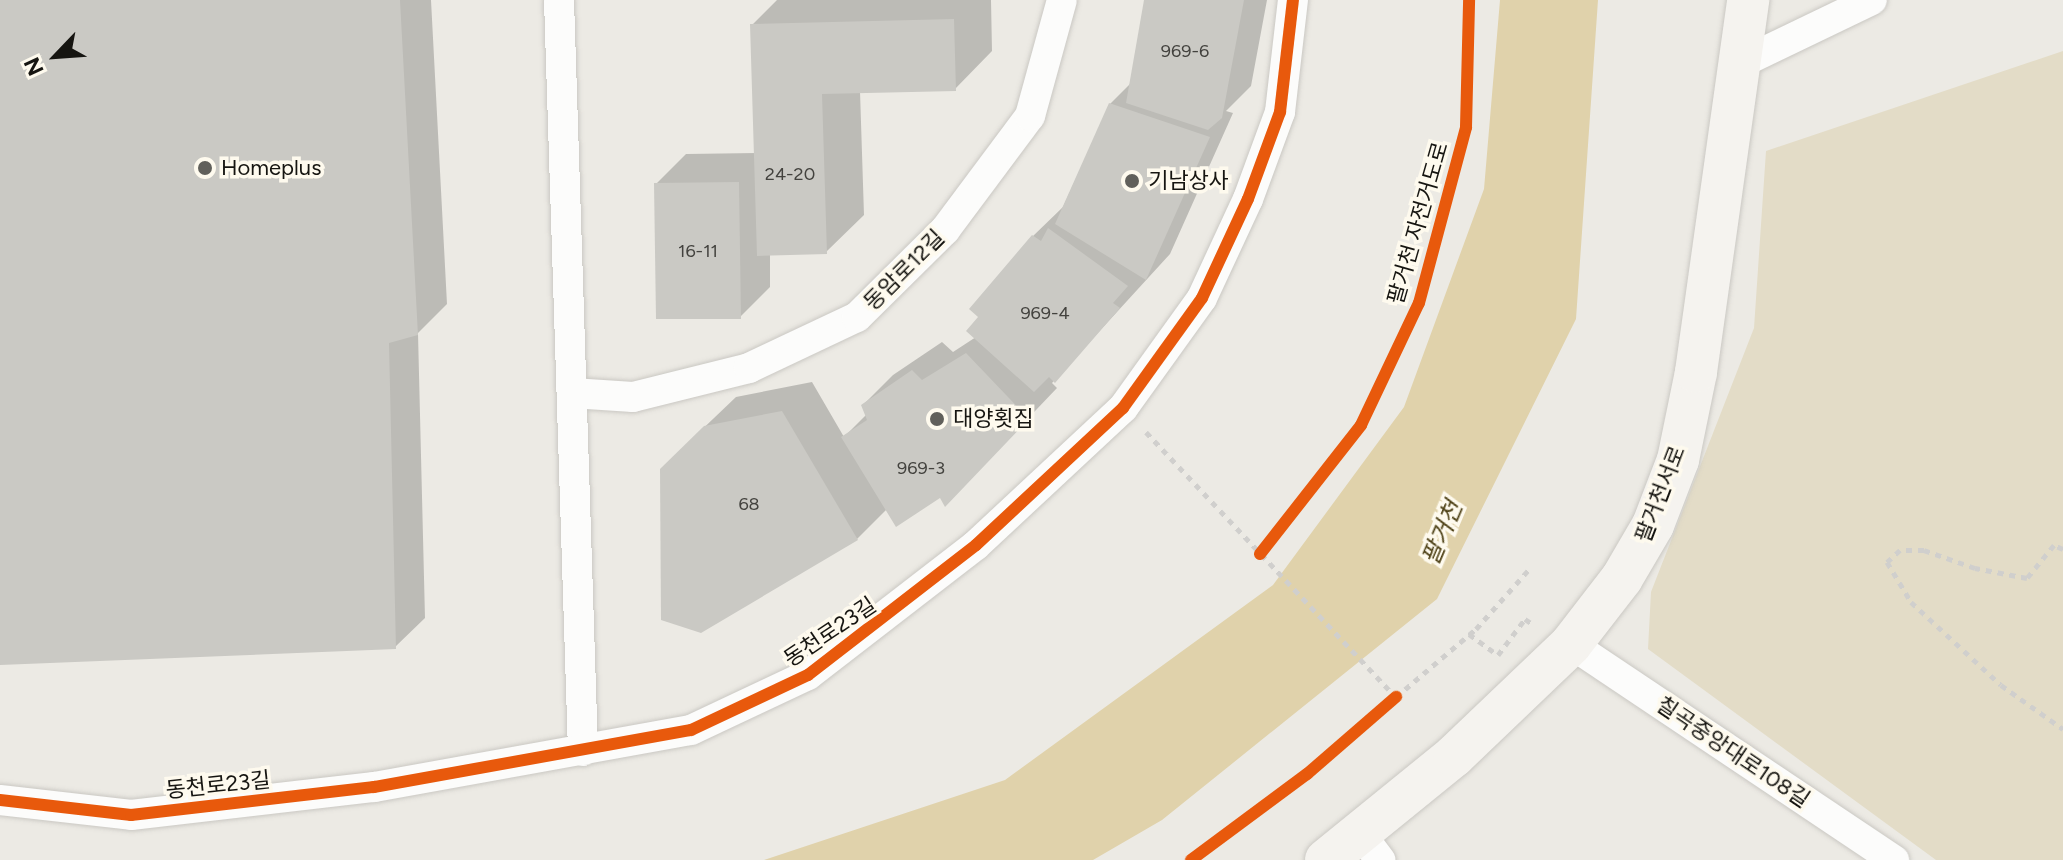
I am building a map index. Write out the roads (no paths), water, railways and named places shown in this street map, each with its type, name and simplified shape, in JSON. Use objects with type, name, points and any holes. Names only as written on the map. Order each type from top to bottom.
[{"type":"main road","name":"팔거천서로","points":[[1326,860],[1370,847],[1557,637],[1622,578],[1653,525],[1678,460],[1743,62],[1748,0]]},
{"type":"street","points":[[559,0],[583,751]]},
{"type":"street","name":"동암로12길","points":[[572,393],[633,397],[749,368],[857,317],[945,230],[1030,116],[1062,0]]},
{"type":"street","name":"동천로23길","points":[[0,800],[131,815],[374,787],[691,730],[808,675],[976,545],[1123,408],[1202,298],[1248,199],[1280,112],[1293,0]]},
{"type":"street","points":[[1743,62],[1872,0]]},
{"type":"street","name":"칠곡중앙대로108길","points":[[1557,637],[1894,860]]},
{"type":"water","name":"팔거천","points":[[1500,0],[1598,0],[1576,319],[1437,599],[1162,820],[1093,860],[764,860],[1005,780],[1273,585],[1404,407],[1484,189]]},
{"type":"place","name":"Homeplus","points":[[205,168]]},
{"type":"place","name":"기남상사","points":[[1132,181]]},
{"type":"place","name":"대양횟집","points":[[937,419]]}]
